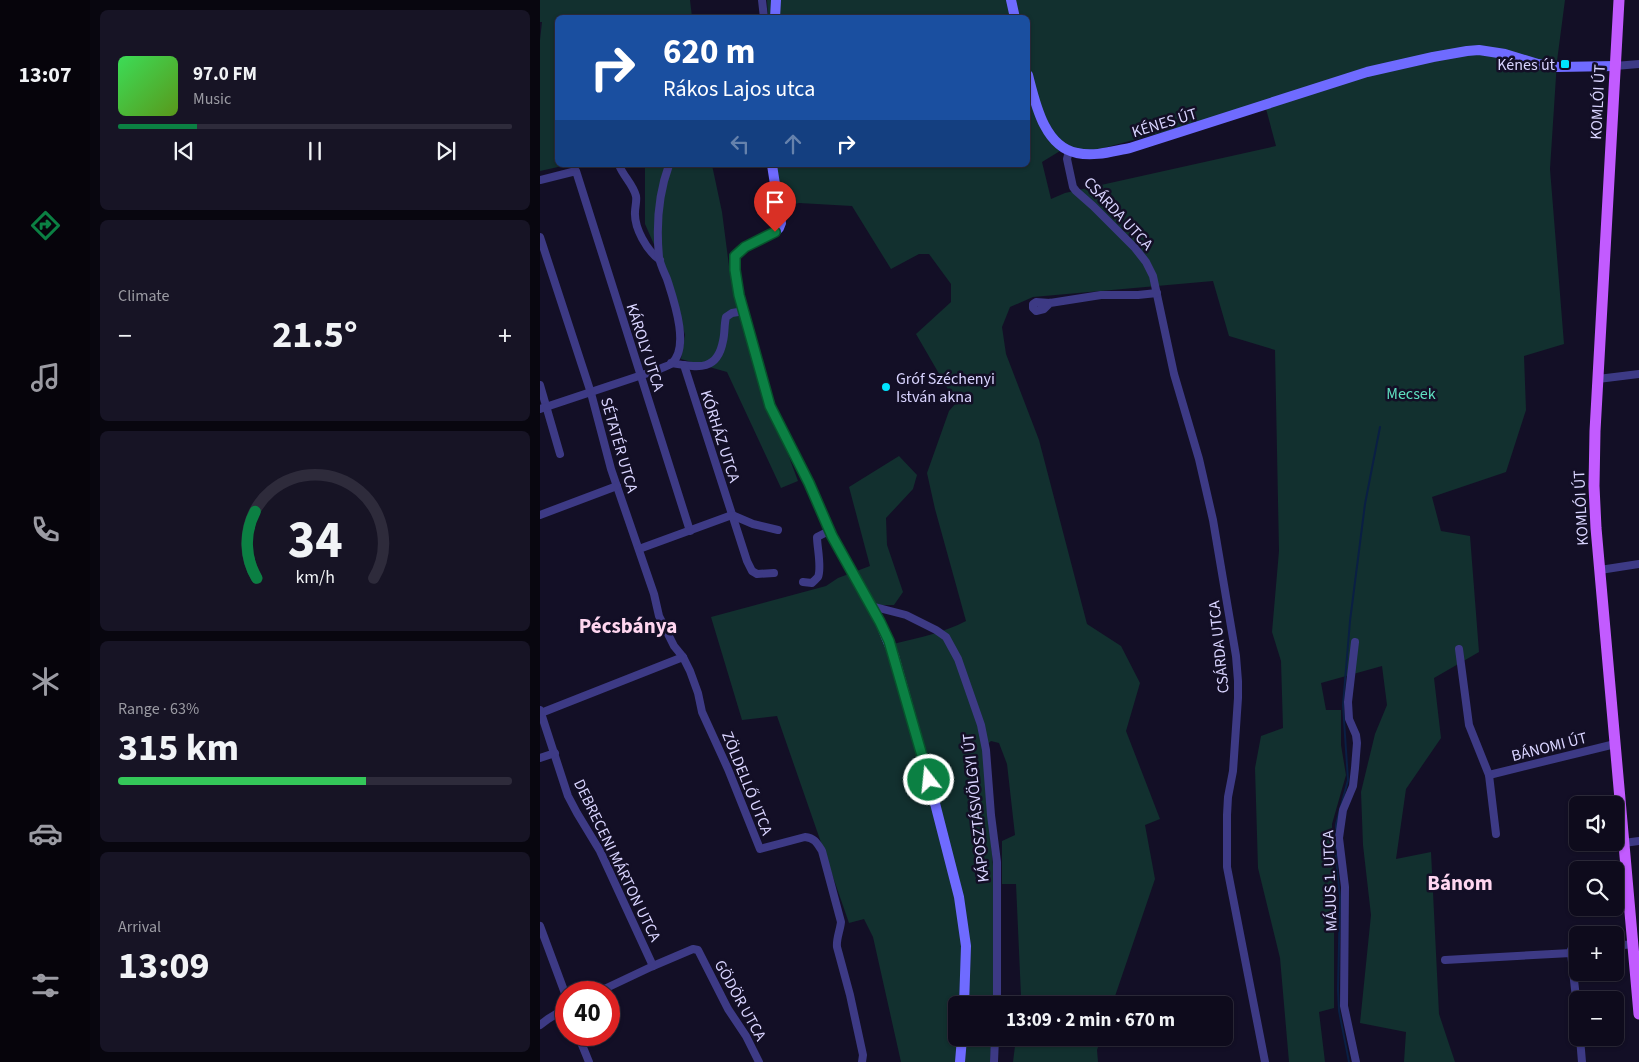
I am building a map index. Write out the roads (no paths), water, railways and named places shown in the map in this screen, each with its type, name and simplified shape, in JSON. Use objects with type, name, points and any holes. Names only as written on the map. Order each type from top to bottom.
[{"type":"main road","name":"KOMLÓI ÚT","points":[[1619,0],[1594,458],[1596,528],[1620,796]]},
{"type":"main road","name":"KOMLÓI ÚT","points":[[1624,843],[1639,1014]]},
{"type":"street","points":[[762,0],[764,15]]},
{"type":"street","points":[[775,15],[776,0]]},
{"type":"street","points":[[1011,0],[1014,15]]},
{"type":"street","name":"KÉNES ÚT","points":[[1069,151],[1103,154],[1130,148],[1367,72],[1467,51],[1479,50],[1505,54],[1538,64],[1556,66],[1615,66]]},
{"type":"street","points":[[1615,66],[1639,64]]},
{"type":"street","points":[[1030,82],[1040,118],[1054,138],[1069,151]]},
{"type":"street","name":"CSÁRDA UTCA","points":[[1069,151],[1066,159],[1073,187],[1135,248],[1146,262],[1153,276],[1174,374],[1196,450],[1213,520],[1236,656],[1238,681],[1233,771],[1227,809],[1227,867],[1265,1062]]},
{"type":"street","points":[[620,167],[630,181],[636,197],[634,214],[642,237],[652,254],[660,260]]},
{"type":"street","points":[[668,167],[662,188],[657,227],[660,260],[674,301],[679,325],[680,342],[676,357],[671,364]]},
{"type":"street","points":[[772,167],[781,222],[775,232],[745,247],[735,256],[736,278],[770,406],[809,483],[829,531],[871,606],[894,656],[953,872],[963,920],[966,946],[964,996]]},
{"type":"street","name":"KÁROLY UTCA","points":[[540,180],[576,171],[690,531]]},
{"type":"street","name":"SÉTATÉR UTCA","points":[[540,237],[591,393],[617,486],[654,594],[659,616],[674,646],[683,657]]},
{"type":"street","points":[[1050,304],[1101,295],[1157,293]]},
{"type":"street","points":[[543,408],[671,364],[708,366],[719,355],[722,348],[726,317],[732,313],[744,311]]},
{"type":"street","name":"KÓRHÁZ UTCA","points":[[684,365],[747,561],[752,571],[757,574],[774,573]]},
{"type":"street","points":[[1598,379],[1639,374]]},
{"type":"street","points":[[540,385],[543,408],[560,454]]},
{"type":"street","points":[[540,515],[617,486]]},
{"type":"street","points":[[639,549],[732,515],[753,524],[778,530]]},
{"type":"street","points":[[803,582],[812,583],[818,577],[820,567],[817,537],[829,531]]},
{"type":"street","points":[[1600,570],[1639,564]]},
{"type":"street","name":"KÁPOSZTÁSVÖLGYI ÚT","points":[[871,606],[906,615],[946,637],[958,659],[981,725],[986,750],[997,862],[997,996]]},
{"type":"street","name":"MÁJUS 1. UTCA","points":[[1355,642],[1348,702],[1349,719],[1356,734],[1357,743],[1353,786],[1343,810],[1340,838],[1345,888],[1344,1006],[1356,1062]]},
{"type":"street","points":[[1459,649],[1469,724],[1490,775],[1496,834]]},
{"type":"street","points":[[541,711],[683,657]]},
{"type":"street","name":"ZÖLDELLŐ UTCA","points":[[683,657],[698,693],[702,712],[728,769],[760,848],[805,837],[816,840],[822,851],[841,922],[840,932],[836,941],[864,1055],[862,1062]]},
{"type":"street","name":"DEBRECENI MÁRTON UTCA","points":[[541,711],[568,796],[600,851],[653,966]]},
{"type":"street","name":"BÁNOMI ÚT","points":[[1490,775],[1615,744]]},
{"type":"street","points":[[540,758],[555,753]]},
{"type":"street","points":[[1624,843],[1639,840]]},
{"type":"street","points":[[540,926],[560,981]]},
{"type":"street","points":[[1624,945],[1633,944]]},
{"type":"street","name":"DEBRECENI MÁRTON UTCA","points":[[620,982],[693,949],[700,952]]},
{"type":"street","name":"GÖDÖR UTCA","points":[[700,952],[728,1009],[746,1036],[759,1062]]},
{"type":"street","points":[[1445,960],[1569,952]]},
{"type":"street","points":[[540,1025],[555,1014]]},
{"type":"street","points":[[582,1046],[589,1062]]},
{"type":"street","points":[[960,1062],[961,1046]]},
{"type":"street","points":[[994,1062],[995,1046]]},
{"type":"street","points":[[1581,1046],[1582,1062]]},
{"type":"waterway","points":[[1336,835],[1336,824],[1348,780],[1343,705],[1350,621],[1365,504],[1380,427]]},
{"type":"waterway","points":[[1336,840],[1340,897],[1339,1011],[1349,1062]]},
{"type":"place","name":"Kénes út","points":[[1565,64]]},
{"type":"place","name":"Gróf Széchenyi István akna","points":[[886,387]]},
{"type":"district","name":"Pécsbánya","points":[[628,626]]},
{"type":"district","name":"Bánom","points":[[1460,883]]},
{"type":"park label","name":"Mecsek","points":[[1411,393]]}]
